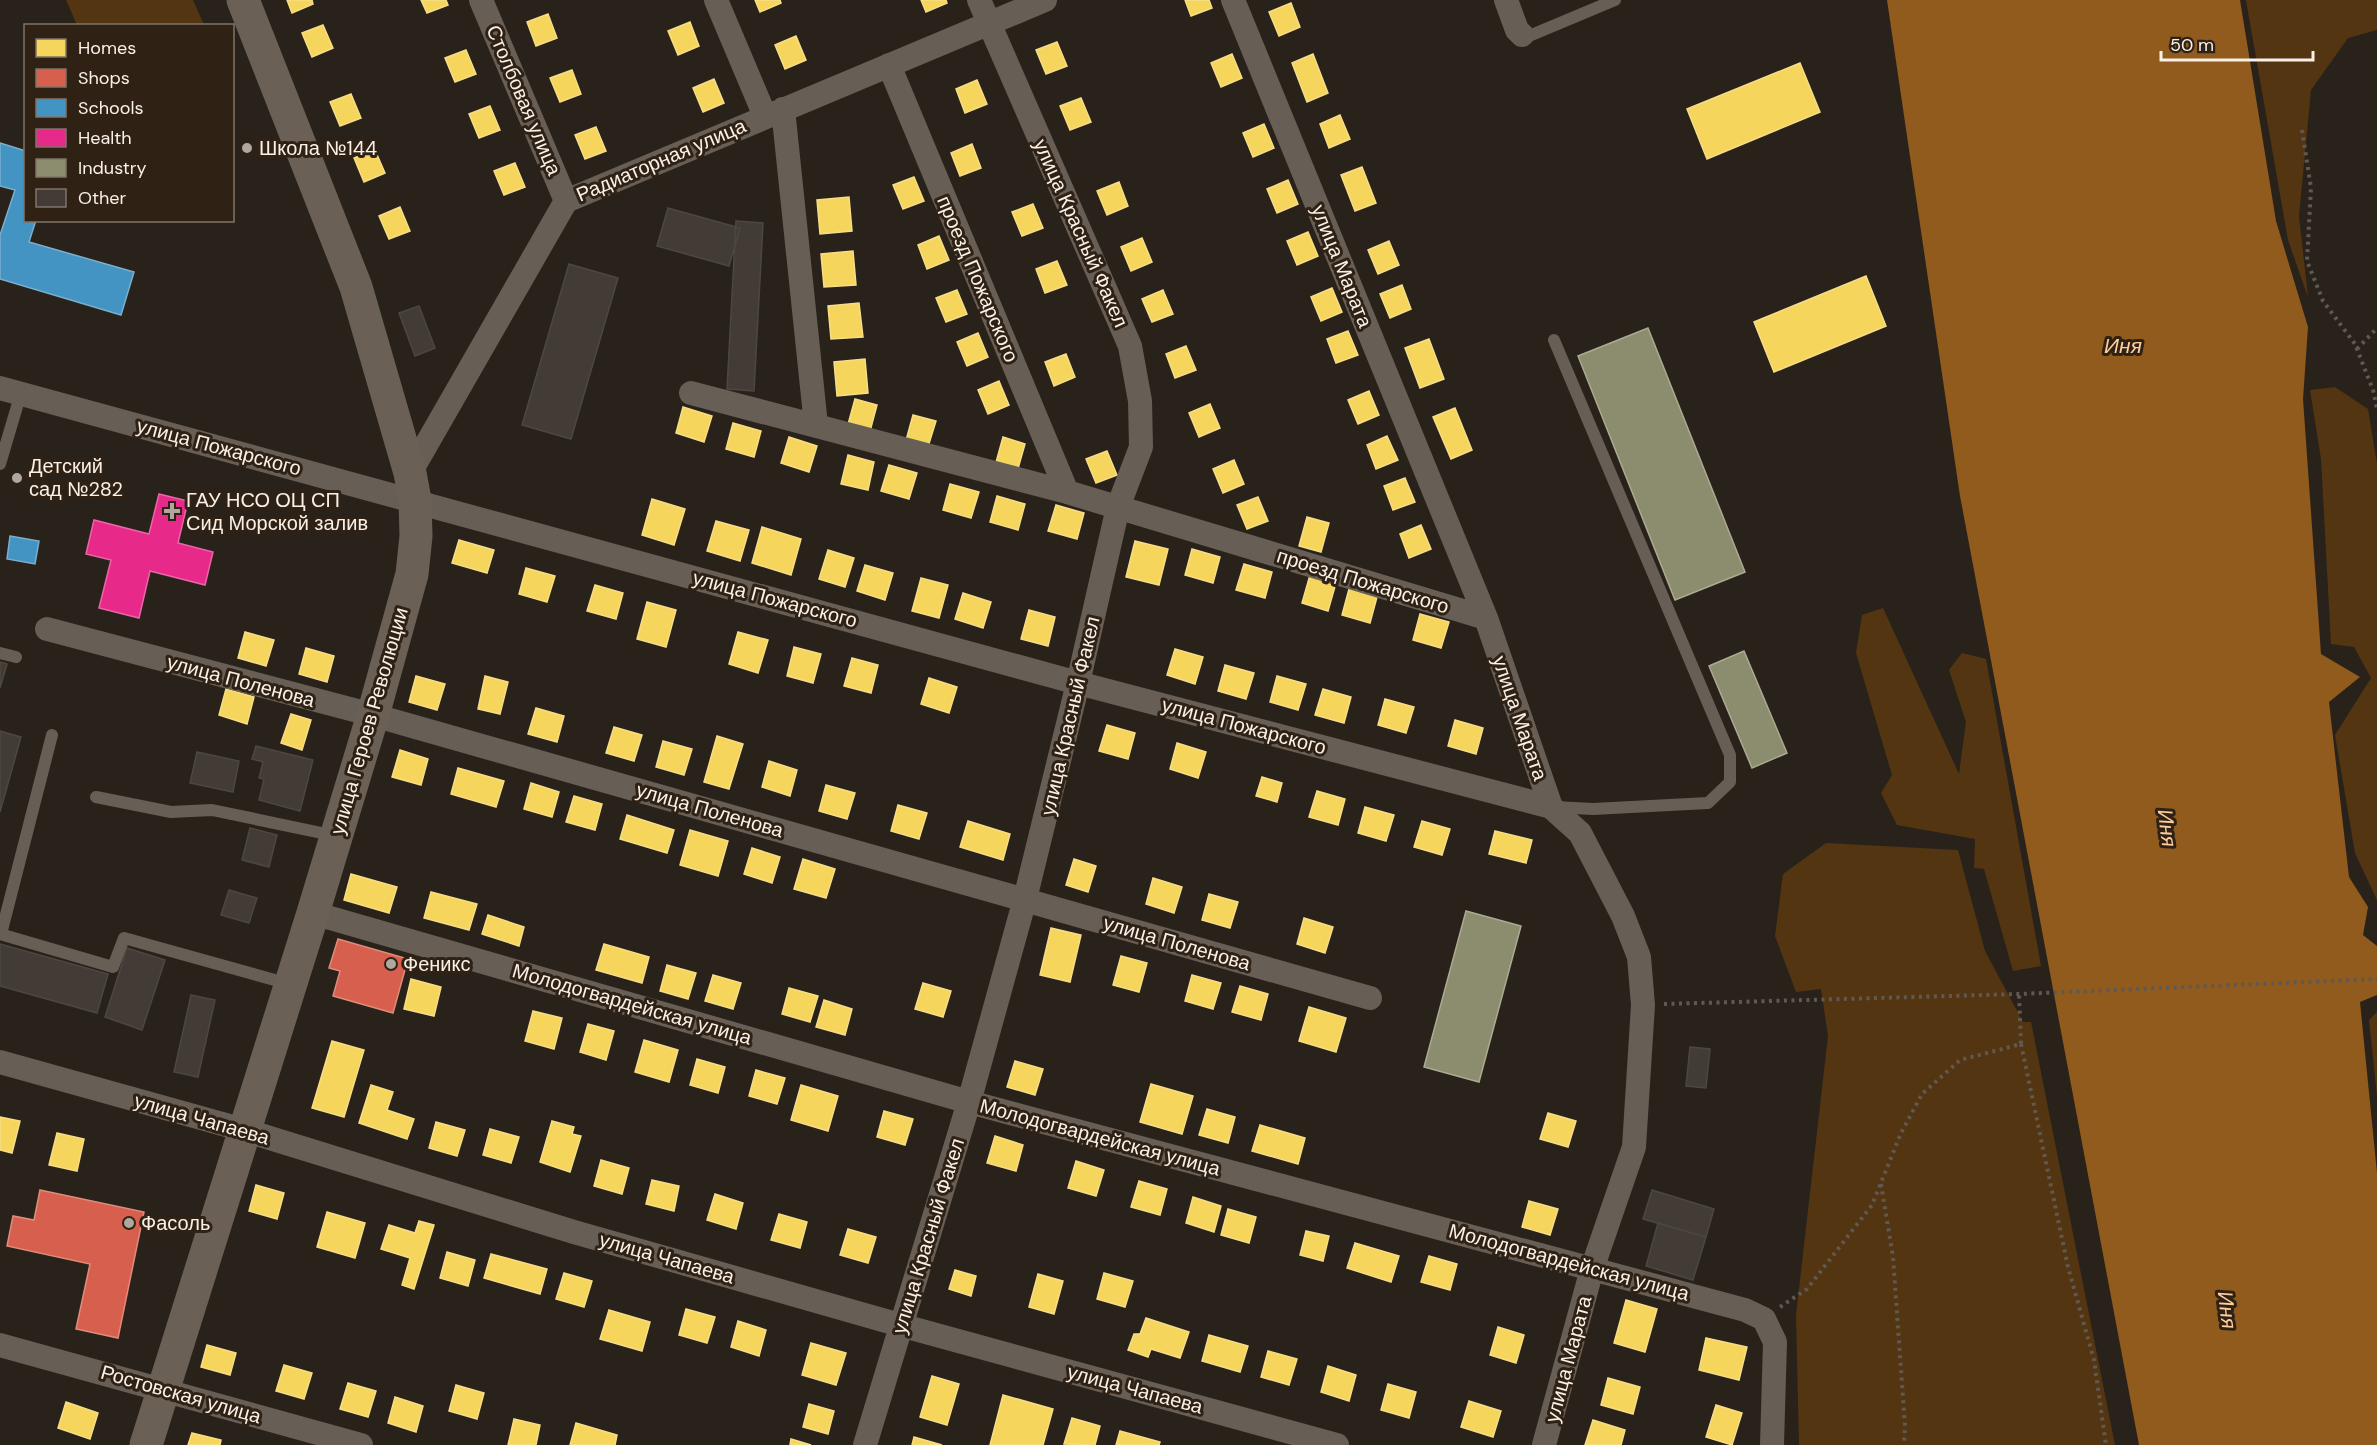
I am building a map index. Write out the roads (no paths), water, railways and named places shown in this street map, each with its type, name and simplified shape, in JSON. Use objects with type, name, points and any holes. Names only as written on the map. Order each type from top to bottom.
[{"type":"street","name":"улица Героев Революции","points":[[146,1445],[373,715],[412,574],[416,536],[412,486],[356,287],[243,0]]},
{"type":"street","name":"Столбовая улица","points":[[482,0],[566,201]]},
{"type":"street","points":[[716,0],[774,112],[816,425]]},
{"type":"street","name":"улица Красный Факел","points":[[865,1445],[969,1102],[1025,899],[1118,507],[1142,447],[1140,401],[1130,346],[979,0]]},
{"type":"street","name":"Радиаторная улица","points":[[412,486],[566,201],[1045,0]]},
{"type":"street","name":"улица Марата","points":[[1233,0],[1486,618],[1551,807],[1580,833],[1623,916],[1640,957],[1643,1005],[1634,1147],[1592,1269],[1544,1445]]},
{"type":"street","points":[[1506,0],[1517,30],[1522,35]]},
{"type":"street","name":"проезд Пожарского","points":[[889,65],[1067,492]]},
{"type":"street","name":"улица Пожарского","points":[[10,390],[412,486],[1078,683],[1551,807]]},
{"type":"street","name":"проезд Пожарского","points":[[691,393],[1067,492],[1486,618]]},
{"type":"street","name":"улица Поленова","points":[[47,629],[373,715],[1370,998]]},
{"type":"street","name":"Молодогвардейская улица","points":[[313,913],[969,1102],[1745,1310],[1764,1319],[1775,1342],[1772,1445]]},
{"type":"street","name":"улица Чапаева","points":[[0,1062],[244,1130],[574,1232],[900,1325],[1337,1445]]},
{"type":"street","name":"Ростовская улица","points":[[0,1345],[163,1388],[361,1445]]},
{"type":"lane","points":[[1522,35],[1529,36],[1615,0]]},
{"type":"lane","points":[[1551,807],[1593,809],[1708,803],[1730,782],[1730,755],[1554,340]]},
{"type":"lane","points":[[0,464],[10,390]]},
{"type":"lane","points":[[0,653],[16,657]]},
{"type":"lane","points":[[52,735],[1,934],[113,967],[124,939],[291,984]]},
{"type":"lane","points":[[96,797],[171,812],[212,810],[336,836]]},
{"type":"water","name":"Иня","points":[[1887,0],[2240,0],[2276,221],[2308,327],[2303,399],[2321,654],[2360,677],[2329,702],[2349,877],[2368,907],[2363,935],[2377,946],[2377,995],[2360,1002],[2377,1173],[2377,1445],[2139,1445],[1960,496]]},
{"type":"place","name":"Школа №144","points":[[247,148]]},
{"type":"place","name":"Детский сад №282","points":[[17,478]]},
{"type":"place","name":"ГАУ НСО ОЦ СП Сид Морской залив","points":[[172,511]]},
{"type":"place","name":"Феникс","points":[[391,964]]},
{"type":"place","name":"Фасоль","points":[[129,1223]]}]
